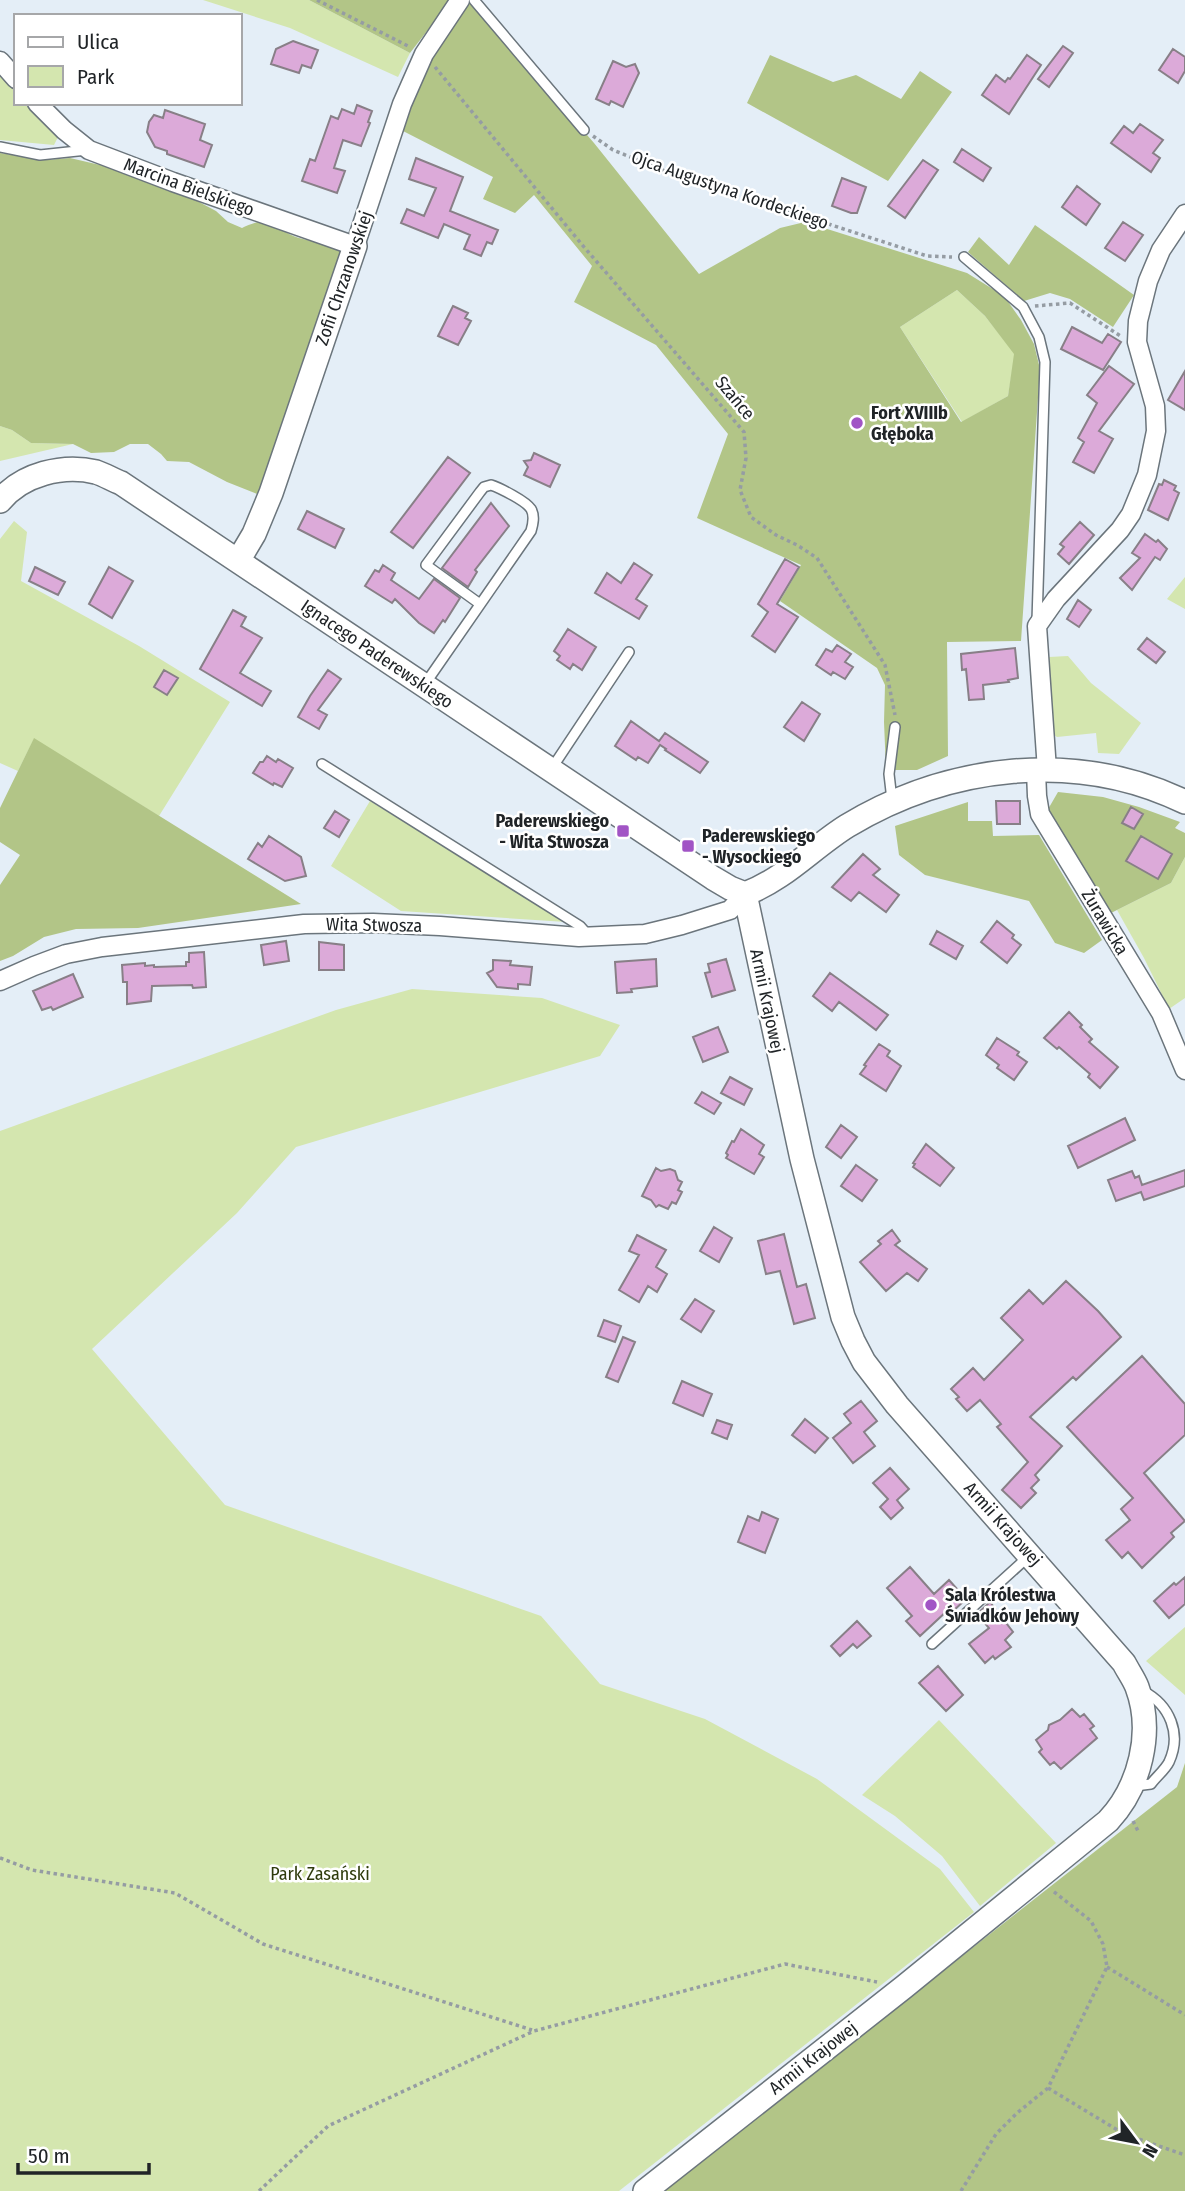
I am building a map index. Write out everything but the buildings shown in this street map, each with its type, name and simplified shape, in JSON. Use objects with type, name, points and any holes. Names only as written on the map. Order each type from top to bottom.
[{"type":"street","name":"Zofii Chrzanowskiej","points":[[238,561],[254,534],[271,493],[402,104],[424,54],[460,0]]},
{"type":"street","points":[[0,61],[14,77]]},
{"type":"street","name":"Marcina Bielskiego","points":[[39,105],[89,150],[355,246]]},
{"type":"street","points":[[1041,771],[1037,626],[1056,599],[1120,530],[1131,514],[1147,475],[1156,431],[1156,406],[1137,342],[1138,321],[1148,281],[1161,250],[1185,214]]},
{"type":"street","name":"Ignacego Paderewskiego","points":[[0,501],[6,494],[46,472],[79,470],[98,473],[121,484],[713,878],[745,894]]},
{"type":"street","name":"Żurawicka","points":[[1041,771],[1040,814],[1161,1013],[1185,1070]]},
{"type":"street","points":[[745,894],[769,884],[845,828],[892,802],[915,792],[963,778],[997,773],[1077,772],[1139,785],[1185,802]]},
{"type":"street","name":"Wita Stwosza","points":[[0,981],[66,954],[102,947],[304,924],[373,923],[589,936],[645,934],[730,910],[745,894]]},
{"type":"street","name":"Armii Krajowej","points":[[645,2191],[1038,1880],[1108,1821],[1133,1786],[1142,1752],[1144,1730],[1137,1688],[1124,1662],[897,1405],[864,1362],[853,1341],[843,1317],[802,1159],[745,894]]},
{"type":"lane","points":[[474,0],[584,130]]},
{"type":"lane","points":[[0,147],[40,155],[89,150]]},
{"type":"lane","points":[[964,257],[1023,307],[1039,337],[1045,362],[1037,626]]},
{"type":"lane","points":[[424,685],[531,531],[534,520],[526,504],[491,485],[484,487],[426,565],[480,604]]},
{"type":"lane","points":[[551,770],[629,652]]},
{"type":"lane","points":[[892,802],[889,774],[895,727]]},
{"type":"lane","points":[[322,764],[580,926],[589,936]]},
{"type":"lane","points":[[932,1643],[1030,1554]]},
{"type":"lane","points":[[1133,1786],[1150,1784],[1168,1763],[1174,1742],[1172,1719],[1153,1696],[1137,1688]]},
{"type":"path","points":[[317,0],[424,54]]},
{"type":"path","name":"Szańce","points":[[424,54],[583,247],[744,432],[746,458],[740,490],[751,517],[817,558],[885,665],[896,720],[895,727]]},
{"type":"path","name":"Ojca Augustyna Kordeckiego","points":[[584,130],[613,150],[721,190],[927,256],[964,257]]},
{"type":"path","points":[[1023,307],[1070,303],[1125,339],[1137,342]]},
{"type":"path","points":[[1129,1817],[1139,1833]]},
{"type":"path","points":[[0,1858],[32,1870],[175,1893],[264,1944],[534,2031]]},
{"type":"path","points":[[961,2191],[996,2134],[1048,2088],[1107,1967],[1103,1944],[1091,1921],[1038,1880]]},
{"type":"path","points":[[259,2191],[328,2126],[534,2031],[785,1964],[904,1987]]},
{"type":"path","points":[[1107,1967],[1185,2015]]},
{"type":"path","points":[[1048,2088],[1124,2134],[1185,2155]]},
{"type":"green space","points":[[203,0],[309,0],[410,53],[398,77],[290,28]]},
{"type":"green space","points":[[309,0],[451,0],[410,53]]},
{"type":"green space","points":[[471,1],[594,143],[699,274],[780,228],[805,222],[967,273],[1004,296],[1034,344],[1040,369],[1021,641],[947,642],[948,756],[917,770],[886,770],[885,685],[877,668],[780,601],[801,565],[697,518],[728,434],[656,345],[574,302],[592,266],[534,195],[515,213],[483,199],[493,177],[403,131],[426,63]],"holes":[[[957,290],[985,316],[1014,354],[1008,396],[961,422],[900,327]]]},
{"type":"green space","points":[[770,55],[833,82],[856,75],[901,99],[920,71],[952,92],[888,181],[747,103]]},
{"type":"green space","points":[[0,74],[14,89],[14,105],[29,105],[58,137],[54,145],[0,140]]},
{"type":"green space","points":[[0,153],[46,160],[70,158],[173,182],[184,194],[242,228],[263,222],[305,240],[329,244],[345,253],[260,495],[227,482],[189,462],[167,461],[148,444],[130,444],[114,452],[91,453],[73,444],[31,443],[12,430],[0,426]]},
{"type":"green space","points":[[1035,225],[1134,295],[1113,327],[1070,299],[1050,293],[1024,301],[968,252],[979,237],[1009,265]]},
{"type":"green space","points":[[957,290],[985,316],[1015,354],[1008,396],[962,422],[900,327]]},
{"type":"green space","points":[[0,426],[12,430],[31,443],[73,444],[0,461]]},
{"type":"green space","points":[[14,521],[27,532],[21,581],[139,646],[230,702],[159,816],[34,739],[18,771],[0,763],[0,539]]},
{"type":"green space","points":[[1185,577],[1185,609],[1167,599]]},
{"type":"green space","points":[[1068,656],[1091,683],[1141,723],[1119,754],[1098,753],[1096,733],[1057,737],[1053,734],[1049,657]]},
{"type":"green space","points":[[34,738],[301,904],[138,928],[76,929],[44,937],[0,961],[0,885],[20,855],[0,842],[0,808]]},
{"type":"green space","points":[[1058,792],[1103,797],[1180,822],[1175,828],[1185,833],[1185,857],[1171,883],[1111,913],[1047,811]]},
{"type":"green space","points":[[370,801],[566,922],[401,911],[331,866]]},
{"type":"green space","points":[[968,802],[968,821],[992,821],[993,836],[1039,835],[1102,940],[1084,953],[1055,943],[1029,901],[925,875],[899,855],[895,826]]},
{"type":"green space","points":[[1185,857],[1185,998],[1169,1009],[1117,910],[1171,883]]},
{"type":"green space","name":"Park Zasański","points":[[412,989],[542,998],[620,1025],[600,1056],[296,1147],[237,1213],[92,1349],[225,1505],[541,1616],[600,1684],[705,1719],[817,1779],[940,1869],[974,1912],[619,2191],[0,2191],[0,1131],[336,1010]]},
{"type":"green space","points":[[1185,1627],[1185,1695],[1146,1661]]},
{"type":"green space","points":[[939,1720],[1056,1843],[980,1906],[942,1856],[895,1816],[862,1795]]},
{"type":"green space","points":[[1185,1763],[1185,2191],[663,2191],[1177,1787]]},
{"type":"place","name":"Fort XVIIIb Głęboka","points":[[857,423]]},
{"type":"place","name":"Paderewskiego - Wita Stwosza","points":[[623,831]]},
{"type":"place","name":"Paderewskiego - Wysockiego","points":[[688,846]]},
{"type":"place","name":"Sala Królestwa Świadków Jehowy","points":[[931,1605]]}]
